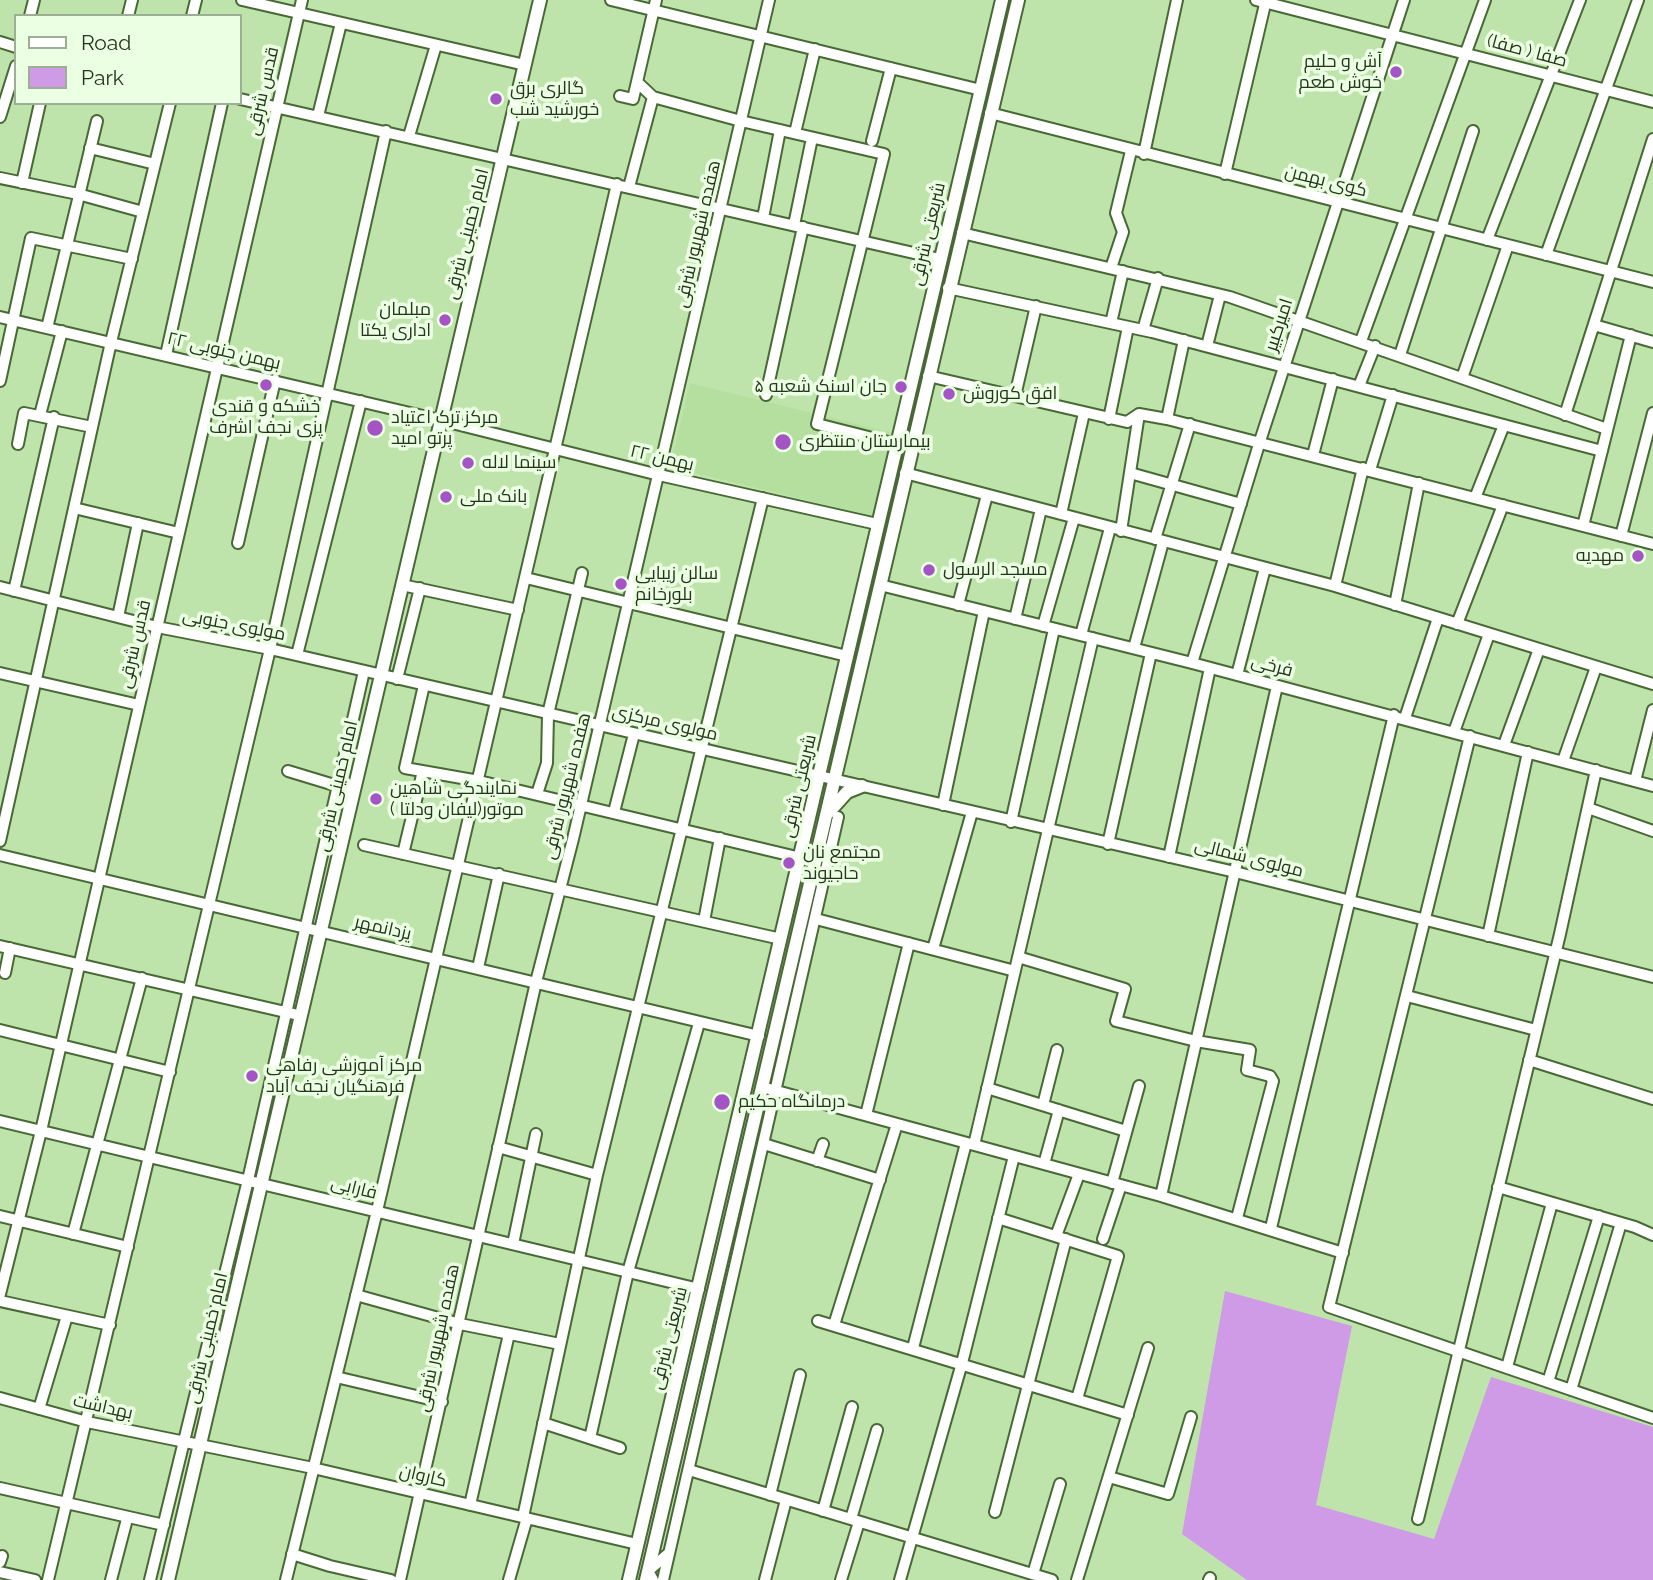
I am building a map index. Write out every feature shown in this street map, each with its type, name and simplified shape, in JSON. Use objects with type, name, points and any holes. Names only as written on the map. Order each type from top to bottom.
[{"type":"main road","name":"امام خمینی شرقی","points":[[168,1580],[540,0]]},
{"type":"main road","name":"شریعتی شرقی","points":[[629,1580],[1002,0]]},
{"type":"main road","name":"شریعتی شرقی","points":[[649,1577],[812,876],[822,835],[832,818],[835,779],[948,288],[1018,0]]},
{"type":"main road","points":[[836,705],[842,712],[851,710]]},
{"type":"main road","points":[[832,818],[839,799],[862,786]]},
{"type":"main road","points":[[806,832],[812,830],[822,835]]},
{"type":"street","points":[[242,0],[525,65]]},
{"type":"street","name":"قدس شرقی","points":[[0,1294],[41,1131],[303,0]]},
{"type":"street","points":[[611,0],[654,5],[760,35],[981,90]]},
{"type":"street","name":"هفده شهریور شرقی","points":[[400,1580],[536,982],[600,726],[769,0]]},
{"type":"street","points":[[1144,154],[1177,0]]},
{"type":"street","name":"امیرکبیر","points":[[1192,663],[1260,441],[1404,0]]},
{"type":"street","points":[[1361,341],[1485,0]]},
{"type":"street","points":[[1487,240],[1580,0]]},
{"type":"street","points":[[1546,255],[1638,0]]},
{"type":"street","points":[[1225,174],[1263,1]]},
{"type":"street","name":"صفا ( صفا)","points":[[1263,1],[1305,6],[1392,34],[1653,102]]},
{"type":"street","points":[[620,96],[633,99],[654,5]]},
{"type":"street","points":[[318,116],[341,23]]},
{"type":"street","points":[[409,136],[436,44]]},
{"type":"street","points":[[795,133],[816,49]]},
{"type":"street","points":[[872,141],[891,68]]},
{"type":"street","points":[[0,117],[14,72]]},
{"type":"street","points":[[637,82],[653,97],[741,121],[884,153],[860,240],[817,424],[896,444]]},
{"type":"street","points":[[629,187],[653,97]]},
{"type":"street","points":[[242,99],[940,258]]},
{"type":"street","points":[[22,183],[40,105]]},
{"type":"street","points":[[0,841],[111,342],[170,105]]},
{"type":"street","points":[[166,355],[222,105]]},
{"type":"street","name":"کوی بهمن","points":[[990,113],[1653,282]]},
{"type":"street","points":[[47,328],[97,121]]},
{"type":"street","points":[[763,218],[780,130]]},
{"type":"street","points":[[48,1580],[270,649],[386,131]]},
{"type":"street","points":[[1400,355],[1473,131]]},
{"type":"street","points":[[766,395],[812,138]]},
{"type":"street","points":[[1565,415],[1653,139]]},
{"type":"street","points":[[90,148],[155,164]]},
{"type":"street","points":[[1111,323],[1123,232],[1116,213],[1131,151]]},
{"type":"street","points":[[0,178],[78,194],[143,212]]},
{"type":"street","points":[[286,1580],[459,866],[617,184]]},
{"type":"street","points":[[962,233],[1158,278],[1220,295],[1250,310],[1300,319],[1607,429]]},
{"type":"street","points":[[0,381],[31,238],[132,259]]},
{"type":"street","points":[[1462,378],[1508,245]]},
{"type":"street","points":[[1143,330],[1158,278]]},
{"type":"street","points":[[948,288],[1184,340],[1602,451]]},
{"type":"street","points":[[1206,346],[1220,295]]},
{"type":"street","points":[[1014,397],[1036,306]]},
{"type":"street","name":"۲۲ بهمن جنوبی","points":[[0,317],[440,419]]},
{"type":"street","points":[[1594,325],[1653,342]]},
{"type":"street","points":[[1109,419],[1128,327]]},
{"type":"street","points":[[40,415],[62,331]]},
{"type":"street","points":[[1583,526],[1631,335]]},
{"type":"street","points":[[1167,419],[1184,340]]},
{"type":"street","points":[[1359,386],[1375,346]]},
{"type":"street","points":[[928,376],[1109,419],[1126,422],[1139,414],[1189,424],[1653,544]]},
{"type":"street","points":[[1313,455],[1333,379]]},
{"type":"street","points":[[238,543],[275,380]]},
{"type":"street","points":[[1335,586],[1366,469],[1393,396]]},
{"type":"street","points":[[297,655],[361,401]]},
{"type":"street","points":[[18,444],[24,413],[54,417],[92,427]]},
{"type":"street","points":[[1061,514],[1084,413]]},
{"type":"street","points":[[1621,536],[1653,413]]},
{"type":"street","points":[[1081,635],[1130,474],[1139,414]]},
{"type":"street","points":[[14,590],[54,417]]},
{"type":"street","name":"۲۲ بهمن","points":[[440,419],[659,475],[877,524]]},
{"type":"street","points":[[1134,648],[1171,485],[1189,424]]},
{"type":"street","points":[[1475,498],[1504,425]]},
{"type":"street","points":[[905,473],[1335,586],[1653,684]]},
{"type":"street","points":[[1130,474],[1241,504]]},
{"type":"street","points":[[1395,605],[1419,483]]},
{"type":"street","points":[[958,605],[987,495]]},
{"type":"street","points":[[509,1580],[525,1518],[559,1344],[597,1175],[763,498]]},
{"type":"street","points":[[1457,624],[1503,505]]},
{"type":"street","points":[[74,508],[179,533]]},
{"type":"street","points":[[1015,619],[1041,509]]},
{"type":"street","points":[[1011,822],[1048,628],[1074,518]]},
{"type":"street","points":[[118,617],[138,523]]},
{"type":"street","points":[[1237,675],[1265,568]]},
{"type":"street","points":[[537,794],[547,763],[548,714],[582,573]]},
{"type":"street","points":[[526,578],[847,656]]},
{"type":"street","points":[[402,585],[518,610]]},
{"type":"street","name":"فرخی","points":[[880,585],[1192,663],[1653,786]]},
{"type":"street","name":"مولوی جنوبی","points":[[0,587],[157,627],[270,649],[381,676]]},
{"type":"street","points":[[397,679],[420,588]]},
{"type":"street","points":[[943,805],[984,611]]},
{"type":"street","points":[[1271,1228],[1348,901],[1399,717],[1438,618]]},
{"type":"street","points":[[1454,732],[1489,634]]},
{"type":"street","points":[[913,1348],[988,1088],[1093,638]]},
{"type":"street","points":[[1504,745],[1539,649]]},
{"type":"street","points":[[1108,844],[1151,653]]},
{"type":"street","points":[[1563,761],[1596,667]]},
{"type":"street","points":[[1168,857],[1210,668]]},
{"type":"street","points":[[150,1580],[287,1012],[364,671]]},
{"type":"street","points":[[0,673],[139,705]]},
{"type":"street","name":"مولوی مرکزی","points":[[381,676],[835,779]]},
{"type":"street","points":[[424,685],[405,768],[479,780],[801,858]]},
{"type":"street","points":[[1161,1196],[1277,686]]},
{"type":"street","points":[[1635,781],[1653,710]]},
{"type":"street","points":[[614,812],[634,734]]},
{"type":"street","points":[[1470,736],[1329,1307],[1653,1418]]},
{"type":"street","points":[[1488,936],[1528,752]]},
{"type":"street","points":[[1418,1519],[1555,953],[1596,770]]},
{"type":"street","points":[[288,771],[354,791]]},
{"type":"street","points":[[402,854],[423,771]]},
{"type":"street","name":"مولوی شمالی","points":[[835,779],[1235,872],[1653,977]]},
{"type":"street","points":[[1588,808],[1653,831]]},
{"type":"street","points":[[933,949],[972,813]]},
{"type":"street","points":[[663,1580],[825,879],[832,818]]},
{"type":"street","points":[[704,921],[720,838]]},
{"type":"street","points":[[364,845],[781,939]]},
{"type":"street","name":"یزدانمهر","points":[[0,855],[758,1036]]},
{"type":"street","points":[[478,968],[499,874]]},
{"type":"street","points":[[812,876],[825,879]]},
{"type":"street","points":[[816,919],[1015,971]]},
{"type":"street","points":[[866,1115],[909,943]]},
{"type":"street","points":[[5,973],[5,947],[301,1015]]},
{"type":"street","points":[[1018,957],[1125,989],[1116,1021],[1196,1041],[1250,1050],[1247,1070],[1270,1076],[1273,1082],[1237,1218]]},
{"type":"street","points":[[74,1234],[142,978]]},
{"type":"street","points":[[1407,996],[1536,1030]]},
{"type":"street","points":[[590,1438],[628,1272],[699,1023]]},
{"type":"street","points":[[0,1030],[170,1072]]},
{"type":"street","points":[[1043,1105],[1057,1050]]},
{"type":"street","points":[[1529,1060],[1653,1099]]},
{"type":"street","points":[[1103,1239],[1126,1131],[1139,1086]]},
{"type":"street","points":[[762,1087],[1161,1196],[1271,1228],[1321,1248],[1343,1253]]},
{"type":"street","points":[[988,1088],[1126,1131]]},
{"type":"street","points":[[1044,1164],[1059,1110]]},
{"type":"street","name":"فارابی","points":[[0,1121],[699,1289]]},
{"type":"street","points":[[834,1325],[897,1124]]},
{"type":"street","points":[[513,1244],[536,1135]]},
{"type":"street","points":[[764,1144],[880,1180]]},
{"type":"street","points":[[817,1161],[823,1144]]},
{"type":"street","points":[[498,1147],[597,1175]]},
{"type":"street","points":[[900,1580],[962,1363],[1014,1156]]},
{"type":"street","points":[[995,1512],[1028,1384],[1061,1237],[1079,1174]]},
{"type":"street","points":[[1498,1187],[1599,1216],[1653,1235]]},
{"type":"street","points":[[1507,1367],[1552,1203]]},
{"type":"street","points":[[0,1216],[128,1247]]},
{"type":"street","points":[[1548,1382],[1599,1216]]},
{"type":"street","points":[[998,1218],[1118,1256],[1077,1399]]},
{"type":"street","points":[[1571,1390],[1621,1223]]},
{"type":"street","points":[[356,1295],[460,1324],[559,1344]]},
{"type":"street","points":[[0,1301],[110,1325]]},
{"type":"street","points":[[39,1409],[67,1316]]},
{"type":"street","points":[[818,1321],[1128,1415]]},
{"type":"street","points":[[470,1505],[509,1334]]},
{"type":"street","points":[[1077,1580],[1148,1348]]},
{"type":"street","points":[[769,1495],[800,1375]]},
{"type":"street","points":[[336,1377],[442,1402]]},
{"type":"street","name":"بهداشت","points":[[0,1398],[87,1422],[199,1446]]},
{"type":"street","points":[[823,1511],[852,1407]]},
{"type":"street","points":[[1109,1477],[1168,1494],[1191,1417]]},
{"type":"street","points":[[543,1423],[620,1448]]},
{"type":"street","points":[[841,1580],[877,1430]]},
{"type":"street","name":"کاروان","points":[[199,1446],[313,1468],[637,1544]]},
{"type":"street","points":[[689,1470],[1051,1580]]},
{"type":"street","points":[[1033,1574],[1060,1484]]},
{"type":"street","points":[[0,1488],[127,1519],[164,1525]]},
{"type":"street","points":[[765,1580],[786,1500]]},
{"type":"street","points":[[111,1580],[127,1519]]},
{"type":"street","points":[[649,1577],[669,1553]]},
{"type":"street","points":[[292,1554],[391,1580]]},
{"type":"street","points":[[327,1580],[330,1566]]},
{"type":"street","points":[[0,1572],[35,1580]]},
{"type":"shaded area","name":"بیمارستان منتظری","points":[[690,383],[893,433],[873,516],[670,467]]},
{"type":"green space","points":[[1225,1291],[1352,1326],[1316,1505],[1434,1539],[1491,1377],[1653,1427],[1653,1580],[1247,1580],[1182,1534]]},
{"type":"place","name":"آش و حلیم خوش طعم","points":[[1396,72]]},
{"type":"place","name":"گالری برق خورشید شب","points":[[496,99]]},
{"type":"place","name":"مبلمان اداری یکتا","points":[[445,320]]},
{"type":"place","name":"خشکه و قندی پزی نجف اشرف","points":[[266,385]]},
{"type":"place","name":"جان اسنک شعبه ۵","points":[[901,387]]},
{"type":"place","name":"افق کوروش","points":[[949,394]]},
{"type":"place","name":"مرکز ترک اعتیاد پرتو امید","points":[[375,428]]},
{"type":"place","name":"بیمارستان منتظری","points":[[783,442]]},
{"type":"place","name":"سینما لاله","points":[[468,463]]},
{"type":"place","name":"بانک ملی","points":[[446,497]]},
{"type":"place","name":"مهدیه","points":[[1638,556]]},
{"type":"place","name":"مسجد الرسول","points":[[929,570]]},
{"type":"place","name":"سالن زیبایی بلورخانم","points":[[621,584]]},
{"type":"place","name":"نمایندگی شاهین موتور(لیفان ودلتا )","points":[[376,799]]},
{"type":"place","name":"مجتمع نان حاجیوند","points":[[789,863]]},
{"type":"place","name":"مرکز آموزشی رفاهی فرهنگیان نجف آباد","points":[[252,1076]]},
{"type":"place","name":"درمانگاه حکیم","points":[[722,1102]]}]
